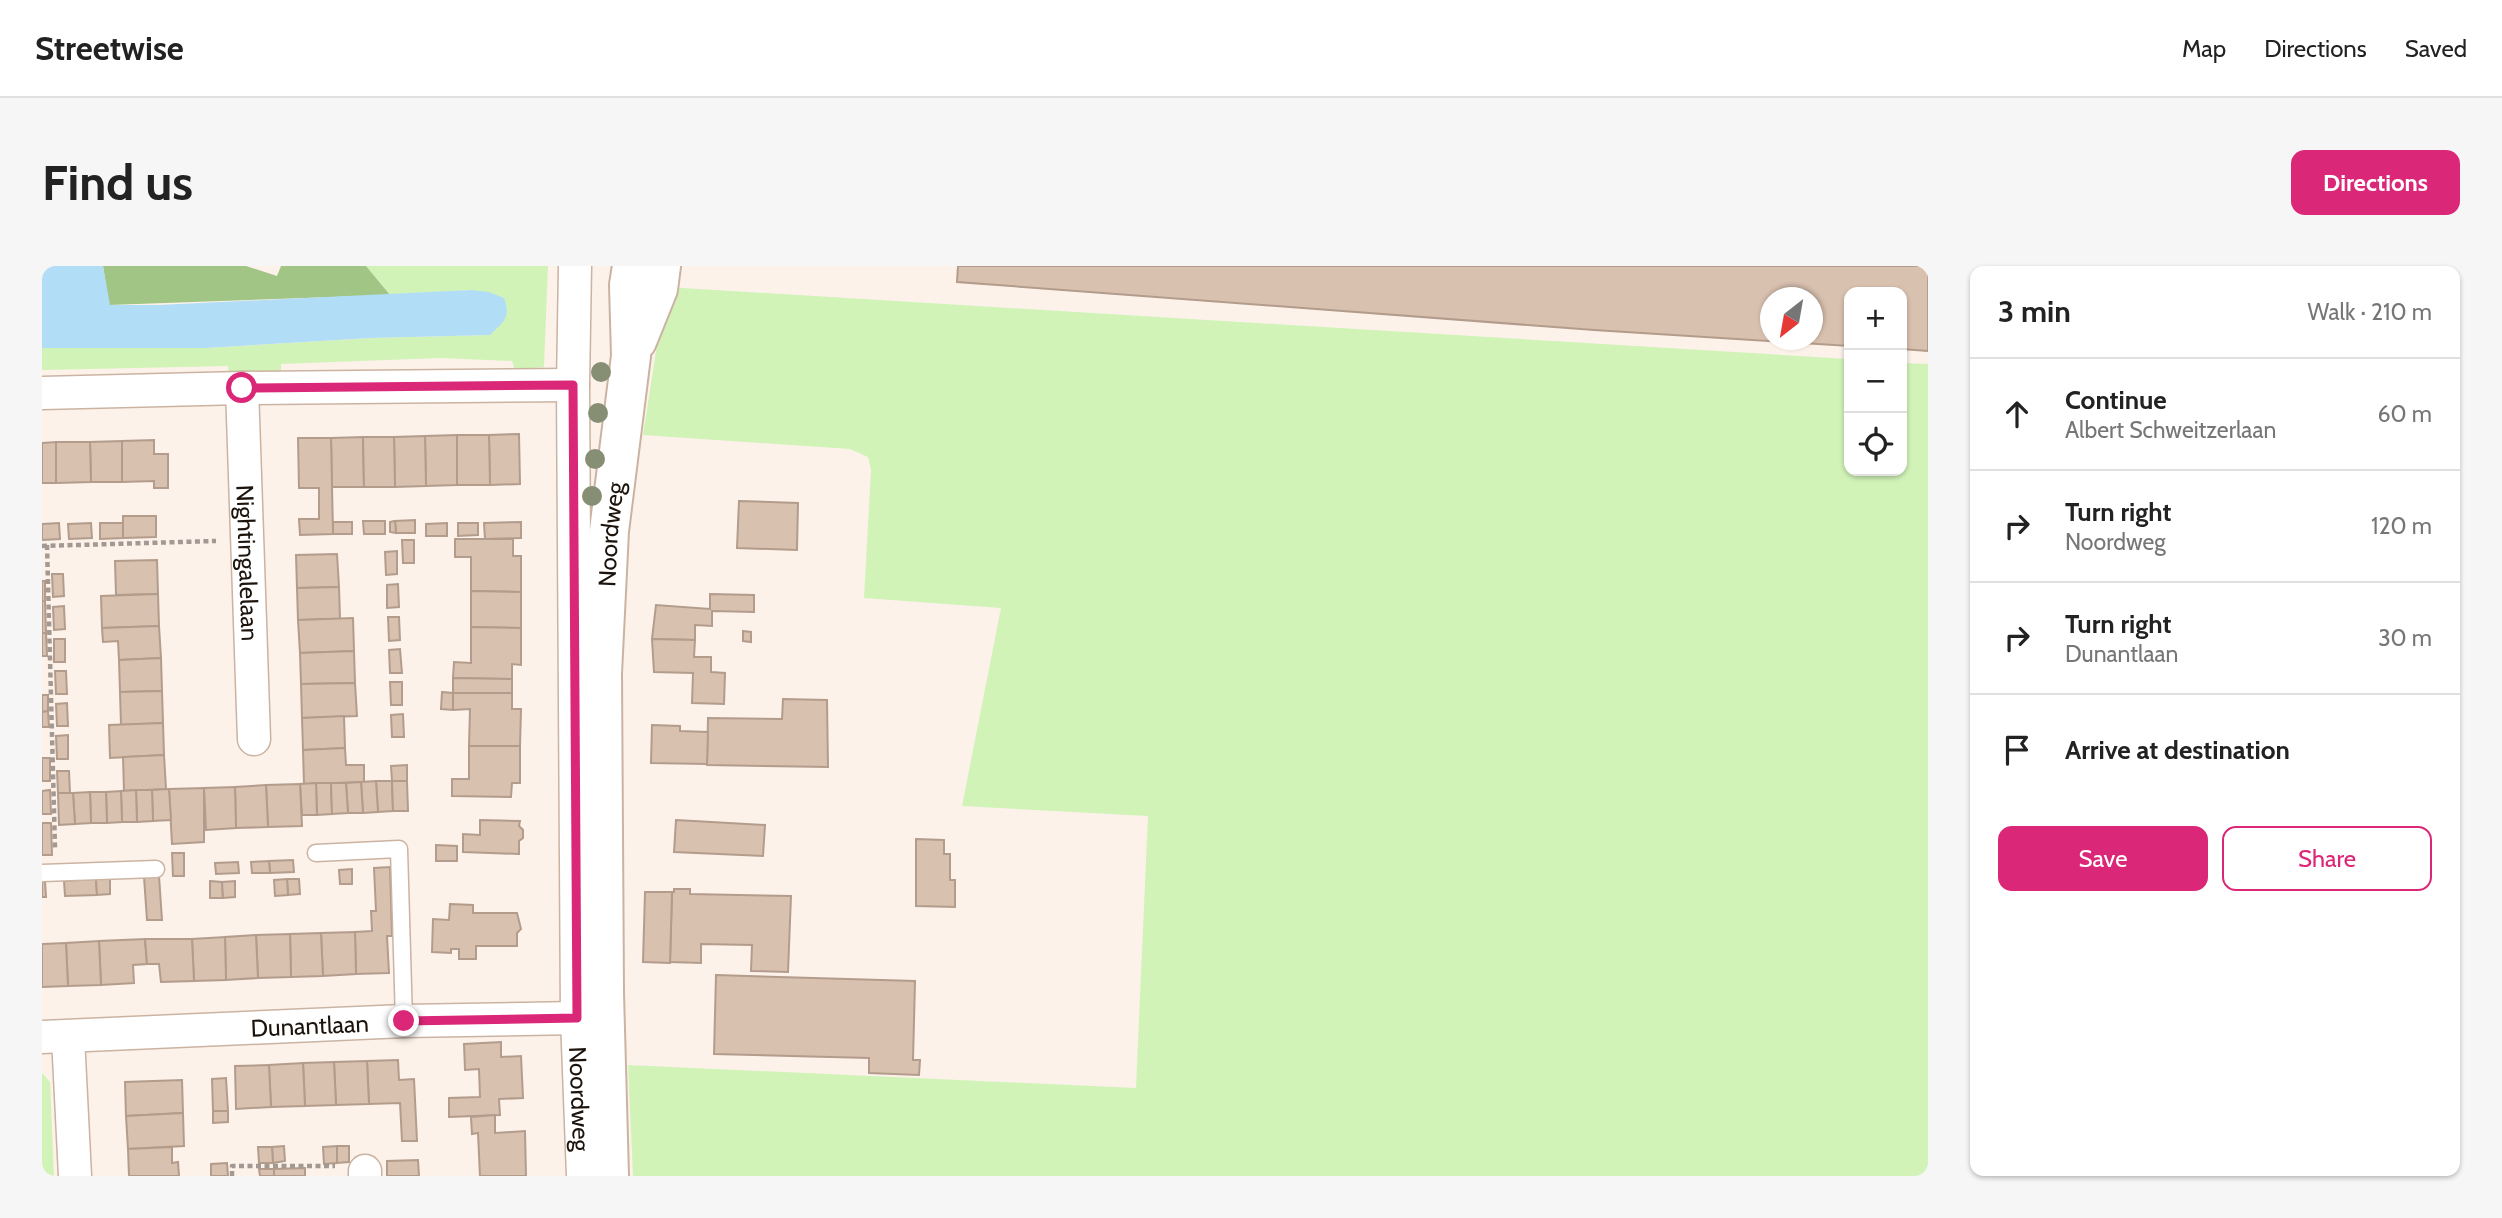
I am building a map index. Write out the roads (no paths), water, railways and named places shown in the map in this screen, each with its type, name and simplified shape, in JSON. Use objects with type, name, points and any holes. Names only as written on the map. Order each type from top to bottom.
[{"type":"main road","points":[[631,356],[629,285],[632,266]]},
{"type":"main road","points":[[631,356],[658,289],[661,266]]},
{"type":"main road","name":"Noordweg","points":[[609,1176],[604,993],[602,673],[608,531],[631,356]]},
{"type":"street","name":"Noordweg","points":[[575,266],[573,385],[577,1018],[583,1176]]},
{"type":"street","points":[[42,393],[573,385]]},
{"type":"street","name":"Nightingalelaan","points":[[242,388],[254,739]]},
{"type":"street","name":"Dunantlaan","points":[[55,1037],[404,1021],[577,1018]]},
{"type":"street","points":[[55,1037],[75,1176]]},
{"type":"lane","points":[[316,853],[399,849],[404,1021]]},
{"type":"lane","points":[[49,873],[156,869]]},
{"type":"water","points":[[42,266],[103,266],[110,305],[471,290],[489,292],[504,298],[507,310],[502,322],[490,335],[371,338],[206,348],[42,348]]}]
